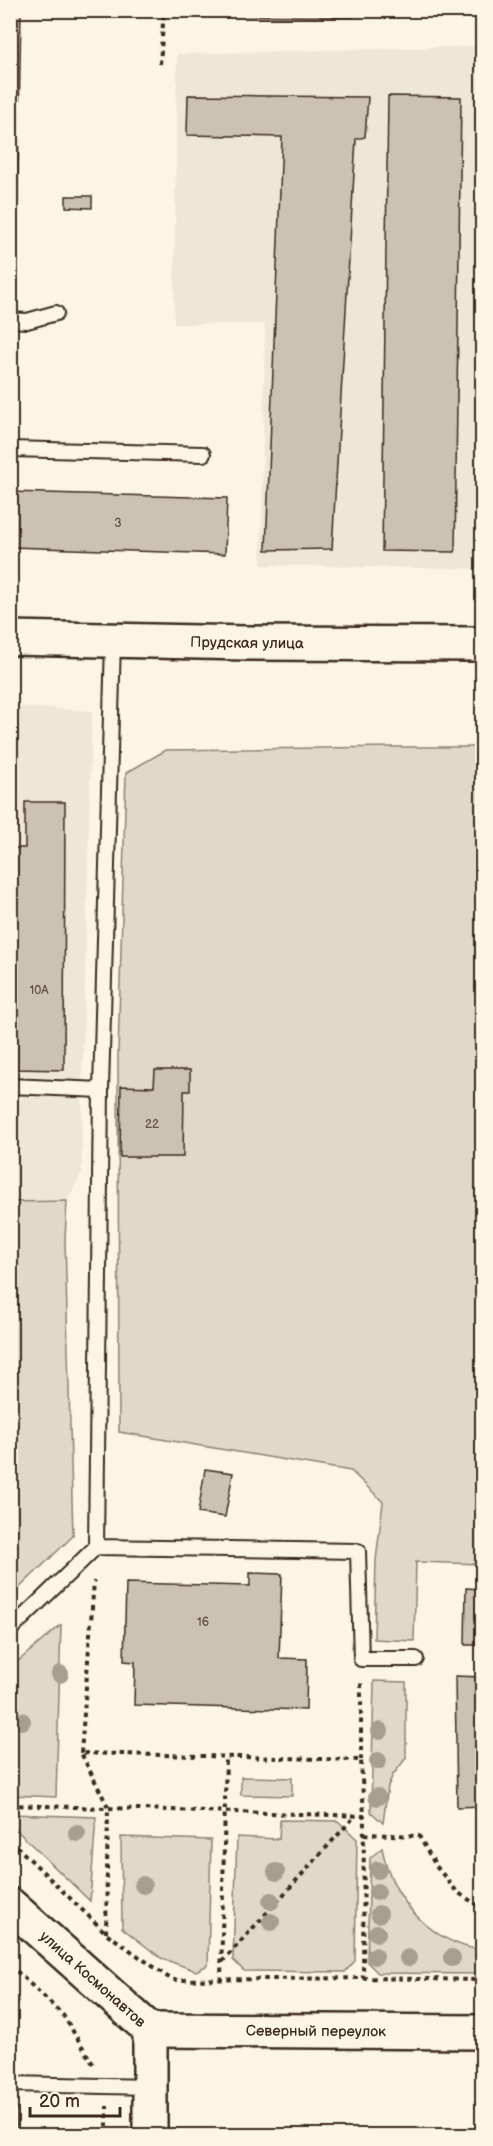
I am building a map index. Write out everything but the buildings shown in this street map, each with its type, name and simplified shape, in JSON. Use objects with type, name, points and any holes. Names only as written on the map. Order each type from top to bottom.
[{"type":"street","name":"Прудская улица","points":[[10,638],[483,644]]},
{"type":"street","name":"улица Космонавтов","points":[[10,1905],[150,2030],[150,2136]]},
{"type":"street","name":"Северный переулок","points":[[150,2030],[483,2032]]},
{"type":"lane","points":[[10,320],[27,321],[56,313]]},
{"type":"lane","points":[[10,449],[203,454]]},
{"type":"lane","points":[[96,1547],[101,1090],[113,640]]},
{"type":"lane","points":[[10,1086],[101,1090]]},
{"type":"lane","points":[[10,1630],[96,1547],[358,1551],[361,1659],[416,1659]]},
{"type":"lane","points":[[10,2084],[150,2087]]},
{"type":"path","points":[[160,64],[164,10]]},
{"type":"path","points":[[96,1547],[81,1753],[108,1807],[106,1933]]},
{"type":"path","points":[[361,1659],[361,1760],[364,1816],[363,1978]]},
{"type":"path","points":[[81,1753],[361,1760]]},
{"type":"path","points":[[221,1981],[226,1756]]},
{"type":"path","points":[[10,1805],[364,1816]]},
{"type":"path","points":[[222,1962],[356,1815]]},
{"type":"path","points":[[364,1833],[419,1836],[436,1866],[458,1892],[483,1908]]},
{"type":"path","points":[[10,1840],[106,1933],[172,1980],[363,1978],[483,1980]]},
{"type":"path","points":[[10,1965],[63,2015],[107,2086]]},
{"type":"shaded area","points":[[482,46],[482,569],[261,565],[265,324],[174,324],[177,54]]},
{"type":"shaded area","points":[[10,706],[92,711],[82,1173],[67,1201],[11,1202]]},
{"type":"shaded area","points":[[482,747],[482,1564],[416,1562],[414,1641],[374,1639],[376,1560],[383,1502],[351,1471],[119,1432],[118,1055],[126,773],[166,750]]},
{"type":"shaded area","points":[[67,1201],[65,1239],[73,1536],[11,1596],[11,1202]]},
{"type":"shaded area","points":[[61,1625],[56,1797],[11,1795],[11,1667]]},
{"type":"shaded area","points":[[374,1681],[406,1682],[406,1758],[388,1786],[383,1823],[371,1812]]},
{"type":"shaded area","points":[[241,1777],[292,1778],[292,1796],[241,1795]]},
{"type":"shaded area","points":[[10,1814],[96,1817],[90,1901],[11,1825]]},
{"type":"shaded area","points":[[280,1820],[338,1821],[357,1839],[355,1961],[345,1972],[244,1971],[233,1960],[237,1837],[279,1839]]},
{"type":"shaded area","points":[[121,1837],[211,1840],[208,1965],[196,1971],[161,1958],[122,1928]]},
{"type":"shaded area","points":[[382,1848],[387,1867],[404,1901],[430,1928],[463,1946],[482,1950],[482,1974],[378,1973],[367,1962],[370,1858]]}]
